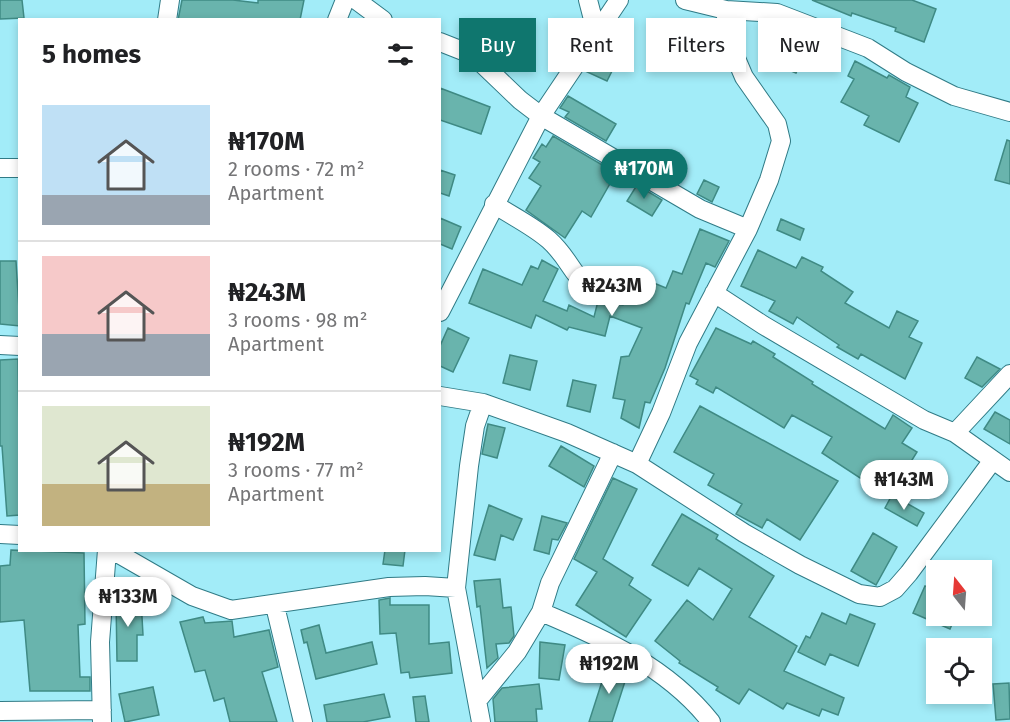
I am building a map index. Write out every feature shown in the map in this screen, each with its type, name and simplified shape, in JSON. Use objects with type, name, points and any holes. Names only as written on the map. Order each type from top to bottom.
[{"type":"street","points":[[167,18],[170,0]]},
{"type":"street","points":[[338,18],[345,0]]},
{"type":"street","points":[[356,0],[380,18]]},
{"type":"street","points":[[588,0],[593,18]]},
{"type":"street","points":[[606,18],[619,0]]},
{"type":"street","points":[[685,0],[726,10],[781,7],[868,48],[906,72],[954,96],[1010,112]]},
{"type":"street","points":[[637,464],[661,412],[688,343],[748,229],[769,180],[781,141],[777,124],[744,76],[726,35],[726,10]]},
{"type":"street","points":[[441,42],[473,55],[541,116],[700,209],[748,229]]},
{"type":"street","points":[[441,310],[541,116],[569,72]]},
{"type":"street","points":[[0,168],[18,168]]},
{"type":"street","points":[[494,204],[547,238],[559,250],[582,283],[594,290],[615,292]]},
{"type":"street","points":[[714,293],[763,325],[924,420],[955,433],[1010,472]]},
{"type":"street","points":[[0,345],[18,346]]},
{"type":"street","points":[[955,433],[1010,374]]},
{"type":"street","points":[[441,396],[483,403],[567,433],[613,453],[637,464],[744,533],[800,565],[859,594],[880,597],[895,589],[909,573],[993,460]]},
{"type":"street","points":[[481,722],[456,588],[469,466],[475,426],[483,403]]},
{"type":"street","points":[[477,701],[517,652],[541,612],[550,583],[613,453]]},
{"type":"street","points":[[0,534],[18,535]]},
{"type":"street","points":[[0,711],[102,716],[100,642],[107,552]]},
{"type":"street","points":[[116,552],[213,606],[231,610],[275,606],[389,587],[456,588]]},
{"type":"street","points":[[275,606],[303,722]]},
{"type":"street","points":[[541,612],[584,630],[659,672],[711,722]]},
{"type":"building","points":[[0,0],[22,0],[24,18],[0,19]]},
{"type":"building","points":[[182,0],[233,0],[258,3],[258,0],[304,0],[300,18],[178,18]]},
{"type":"building","points":[[812,0],[912,0],[936,9],[924,42],[895,31],[896,28],[852,13],[851,16]]},
{"type":"building","points":[[855,61],[887,78],[889,75],[910,87],[906,97],[918,103],[899,142],[864,125],[869,116],[841,102],[854,79],[848,76]]},
{"type":"building","points":[[587,72],[612,72],[607,81]]},
{"type":"building","points":[[441,88],[490,107],[481,134],[441,120]]},
{"type":"building","points":[[568,96],[616,124],[606,141],[565,117],[569,112],[560,108]]},
{"type":"building","points":[[553,136],[616,173],[591,217],[582,211],[565,238],[526,210],[541,186],[529,178],[540,162],[533,158],[542,144],[546,147]]},
{"type":"building","points":[[1007,140],[1010,141],[1010,184],[995,180]]},
{"type":"building","points":[[441,170],[455,175],[449,196],[441,193]]},
{"type":"building","points":[[704,180],[719,187],[712,202],[697,194]]},
{"type":"building","points":[[637,185],[662,200],[652,216],[627,201]]},
{"type":"building","points":[[441,218],[461,227],[452,249],[441,244]]},
{"type":"building","points":[[781,219],[804,229],[800,240],[777,230]]},
{"type":"building","points":[[700,229],[729,241],[715,267],[706,263],[689,304],[686,303],[665,368],[650,403],[645,402],[639,428],[621,418],[625,400],[613,398],[621,357],[629,356],[642,328],[610,316],[605,336],[569,327],[567,330],[536,315],[531,328],[469,303],[483,269],[522,285],[531,266],[538,269],[542,260],[558,269],[543,301],[567,311],[569,305],[594,317],[598,301],[623,305],[627,296],[630,297],[639,277],[666,288],[673,271],[682,274]]},
{"type":"building","points":[[758,250],[796,268],[802,257],[823,267],[821,271],[853,292],[845,303],[889,328],[897,311],[918,321],[909,337],[922,343],[905,379],[861,354],[858,359],[837,347],[839,345],[797,317],[793,324],[769,311],[775,301],[741,286]]},
{"type":"building","points":[[0,261],[16,261],[18,326],[0,324]]},
{"type":"building","points":[[448,328],[469,338],[453,372],[441,366],[441,344]]},
{"type":"building","points":[[716,328],[751,344],[753,341],[775,354],[773,357],[813,382],[812,384],[885,429],[893,415],[912,428],[902,443],[917,452],[889,497],[822,453],[832,437],[792,415],[784,428],[716,387],[713,393],[696,384],[698,380],[690,376]]},
{"type":"building","points":[[510,355],[537,361],[530,390],[503,383]]},
{"type":"building","points":[[977,357],[1000,369],[982,387],[965,378]]},
{"type":"building","points":[[18,359],[18,515],[7,516],[2,446],[0,446],[0,360]]},
{"type":"building","points":[[573,380],[596,385],[590,412],[567,406]]},
{"type":"building","points":[[700,406],[838,481],[800,540],[767,519],[762,528],[736,514],[742,504],[708,485],[714,474],[674,452]]},
{"type":"building","points":[[995,412],[1010,420],[1010,444],[984,429]]},
{"type":"building","points":[[488,424],[505,428],[497,458],[482,454]]},
{"type":"building","points":[[561,446],[594,466],[584,487],[549,466]]},
{"type":"building","points":[[613,478],[637,489],[603,559],[633,578],[629,585],[651,600],[626,637],[576,605],[597,572],[574,559]]},
{"type":"building","points":[[892,495],[924,513],[917,526],[885,508]]},
{"type":"building","points":[[489,505],[522,519],[513,540],[501,535],[495,560],[474,555]]},
{"type":"building","points":[[682,514],[718,535],[716,539],[774,576],[749,617],[797,646],[784,671],[844,698],[838,715],[822,709],[819,716],[787,703],[783,709],[749,689],[739,704],[716,690],[718,687],[679,663],[680,661],[655,641],[687,600],[713,620],[732,589],[699,568],[688,586],[652,565]]},
{"type":"building","points":[[542,516],[567,523],[558,540],[552,539],[549,554],[534,550]]},
{"type":"building","points":[[873,533],[897,547],[876,585],[851,571]]},
{"type":"building","points":[[11,550],[84,553],[85,624],[78,625],[80,677],[90,677],[90,691],[30,691],[24,620],[0,622],[0,566],[10,565]]},
{"type":"building","points":[[385,552],[405,552],[403,566],[383,564]]},
{"type":"building","points":[[500,579],[503,608],[511,607],[514,636],[509,643],[496,644],[498,658],[487,668],[480,606],[477,607],[474,581]]},
{"type":"building","points":[[925,586],[926,586],[926,619],[913,613]]},
{"type":"building","points":[[390,598],[390,605],[429,605],[429,644],[449,642],[452,673],[410,678],[409,672],[401,673],[396,633],[380,634],[379,600]]},
{"type":"building","points":[[141,599],[143,635],[137,635],[137,661],[117,661],[116,600]]},
{"type":"building","points":[[822,613],[846,624],[850,614],[875,624],[858,666],[830,654],[825,665],[798,652],[806,636],[810,638]]},
{"type":"building","points":[[203,617],[205,623],[232,621],[234,637],[269,630],[278,667],[262,672],[277,722],[230,722],[224,698],[214,701],[205,670],[195,672],[180,622]]},
{"type":"building","points":[[319,625],[326,653],[372,642],[377,664],[316,679],[307,642],[304,643],[301,630]]},
{"type":"building","points":[[540,642],[565,645],[559,680],[539,678]]},
{"type":"building","points":[[607,666],[628,672],[612,722],[589,722]]},
{"type":"building","points":[[1009,683],[1010,719],[996,720],[993,684]]},
{"type":"building","points":[[539,684],[542,709],[536,709],[537,722],[495,722],[493,699],[502,688]]},
{"type":"building","points":[[153,687],[159,715],[125,722],[119,694]]},
{"type":"building","points":[[384,694],[390,717],[363,722],[327,722],[324,705]]},
{"type":"building","points":[[425,696],[429,722],[416,722],[413,697]]}]
